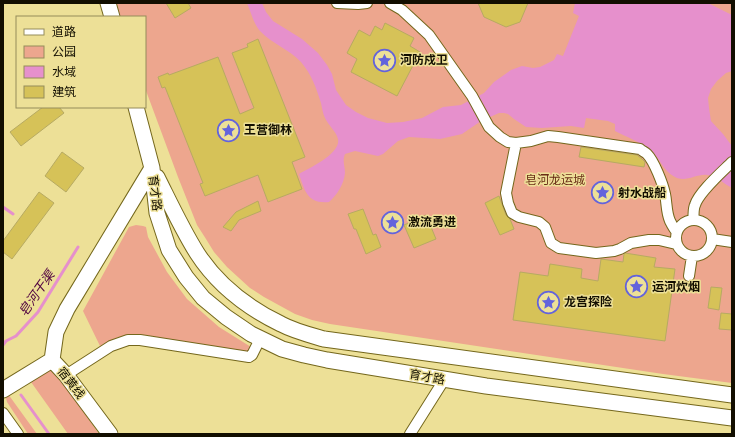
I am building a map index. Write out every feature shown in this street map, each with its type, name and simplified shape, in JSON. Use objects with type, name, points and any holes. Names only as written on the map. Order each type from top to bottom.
[{"type":"street","points":[[108,3],[112,16]]},
{"type":"street","points":[[337,3],[367,3]]},
{"type":"street","points":[[394,4],[429,35],[472,96],[489,127],[508,142],[516,143],[530,141],[548,136],[640,149],[648,155],[662,183],[668,216],[676,232]]},
{"type":"street","points":[[52,360],[56,332],[67,309],[152,168],[136,108]]},
{"type":"street","points":[[516,143],[506,193],[508,203],[512,213],[519,217],[539,222],[545,227],[551,243],[559,248],[596,253],[614,251],[631,243],[649,240],[659,240],[676,244]]},
{"type":"street","points":[[693,220],[695,204],[700,195],[732,162]]},
{"type":"street","name":"育才路","points":[[152,168],[157,213],[169,250],[186,277],[203,298],[226,317],[251,334],[282,349],[304,356],[444,380],[732,418]]},
{"type":"street","name":"育才路","points":[[152,168],[178,220],[198,254],[217,279],[256,310],[281,325],[324,339],[732,395]]},
{"type":"street","points":[[693,220],[702,222],[707,226],[712,239],[712,243],[709,248],[700,256],[688,256],[679,249],[676,244],[676,232],[684,222],[693,220]]},
{"type":"street","points":[[712,239],[732,242]]},
{"type":"street","points":[[689,276],[692,256]]},
{"type":"street","points":[[66,375],[111,346],[128,340],[140,340],[249,357],[252,356],[260,339]]},
{"type":"street","name":"宿黄线","points":[[3,390],[52,360],[66,375],[110,434]]},
{"type":"street","points":[[410,434],[444,380]]},
{"type":"street","points":[[3,413],[18,434]]},
{"type":"green space","name":"皂河龙运城","points":[[116,3],[732,3],[732,383],[330,324],[295,314],[264,297],[250,288],[227,267],[214,252],[197,225],[146,91],[146,16],[120,16]]},
{"type":"green space","points":[[136,225],[146,227],[148,237],[167,272],[187,299],[219,327],[251,347],[248,353],[147,336],[126,335],[100,346],[83,311],[129,227]]},
{"type":"green space","points":[[48,368],[55,370],[99,434],[68,434],[31,382],[43,370]]},
{"type":"green space","points":[[8,394],[37,434],[28,434],[7,402],[6,398]]},
{"type":"water","points":[[247,3],[262,3],[266,12],[273,21],[302,39],[318,53],[332,74],[336,90],[346,105],[368,118],[387,123],[403,122],[422,118],[443,107],[461,105],[484,93],[494,82],[511,70],[522,66],[533,68],[540,67],[554,60],[557,54],[563,56],[579,16],[573,13],[575,3],[708,3],[732,15],[732,71],[726,73],[717,81],[711,89],[708,98],[711,121],[732,146],[732,188],[717,178],[708,175],[700,175],[683,179],[675,177],[664,168],[650,150],[638,142],[615,131],[615,124],[608,121],[586,118],[584,128],[571,126],[542,128],[526,127],[508,114],[499,113],[481,121],[462,134],[440,139],[409,137],[398,141],[383,154],[378,156],[355,151],[345,154],[345,173],[340,189],[329,202],[316,201],[311,199],[305,191],[299,174],[323,160],[335,150],[338,145],[337,136],[325,118],[315,87],[305,67],[296,57],[270,40],[260,31],[254,21]]},
{"type":"building","points":[[166,3],[188,3],[191,8],[175,18]]},
{"type":"building","points":[[478,3],[528,3],[520,22],[506,27],[484,17]]},
{"type":"building","points":[[385,23],[414,38],[410,46],[420,52],[397,96],[351,72],[357,59],[347,53],[359,30],[370,36],[375,26],[382,30]]},
{"type":"building","points":[[258,39],[305,157],[292,162],[302,189],[268,202],[258,175],[205,196],[200,184],[203,183],[165,87],[162,88],[158,77],[168,73],[169,75],[218,57],[240,114],[254,108],[232,53],[248,47],[247,44]]},
{"type":"building","points":[[42,108],[60,108],[64,113],[21,146],[10,132]]},
{"type":"building","points":[[581,147],[637,155],[645,162],[644,167],[579,157]]},
{"type":"building","points":[[62,152],[84,168],[66,192],[45,176]]},
{"type":"building","points":[[39,192],[54,203],[12,259],[3,252],[3,241]]},
{"type":"building","points":[[499,196],[506,215],[510,219],[514,229],[500,235],[485,203]]},
{"type":"building","points":[[258,201],[261,211],[239,220],[231,231],[223,227],[236,212]]},
{"type":"building","points":[[363,209],[373,235],[376,234],[381,247],[366,254],[348,214]]},
{"type":"building","points":[[426,215],[436,239],[414,248],[404,225]]},
{"type":"building","points":[[625,253],[656,258],[654,267],[675,269],[665,341],[513,320],[520,272],[548,276],[550,264],[582,269],[581,278],[598,281],[601,259],[623,262]]},
{"type":"building","points":[[711,287],[722,288],[719,310],[708,308]]},
{"type":"building","points":[[721,313],[732,314],[732,330],[719,329]]},
{"type":"waterway","name":"皂河干渠","points":[[3,207],[13,214]]},
{"type":"waterway","name":"皂河干渠","points":[[3,345],[6,341],[16,336],[38,312],[78,247]]},
{"type":"waterway","name":"皂河干渠","points":[[21,395],[49,434]]},
{"type":"place","name":"河防戍卫","points":[[384,60]]},
{"type":"place","name":"王营御林","points":[[228,130]]},
{"type":"place","name":"射水战船","points":[[603,193]]},
{"type":"place","name":"激流勇进","points":[[393,222]]},
{"type":"place","name":"运河炊烟","points":[[636,287]]},
{"type":"place","name":"龙宫探险","points":[[548,302]]}]
